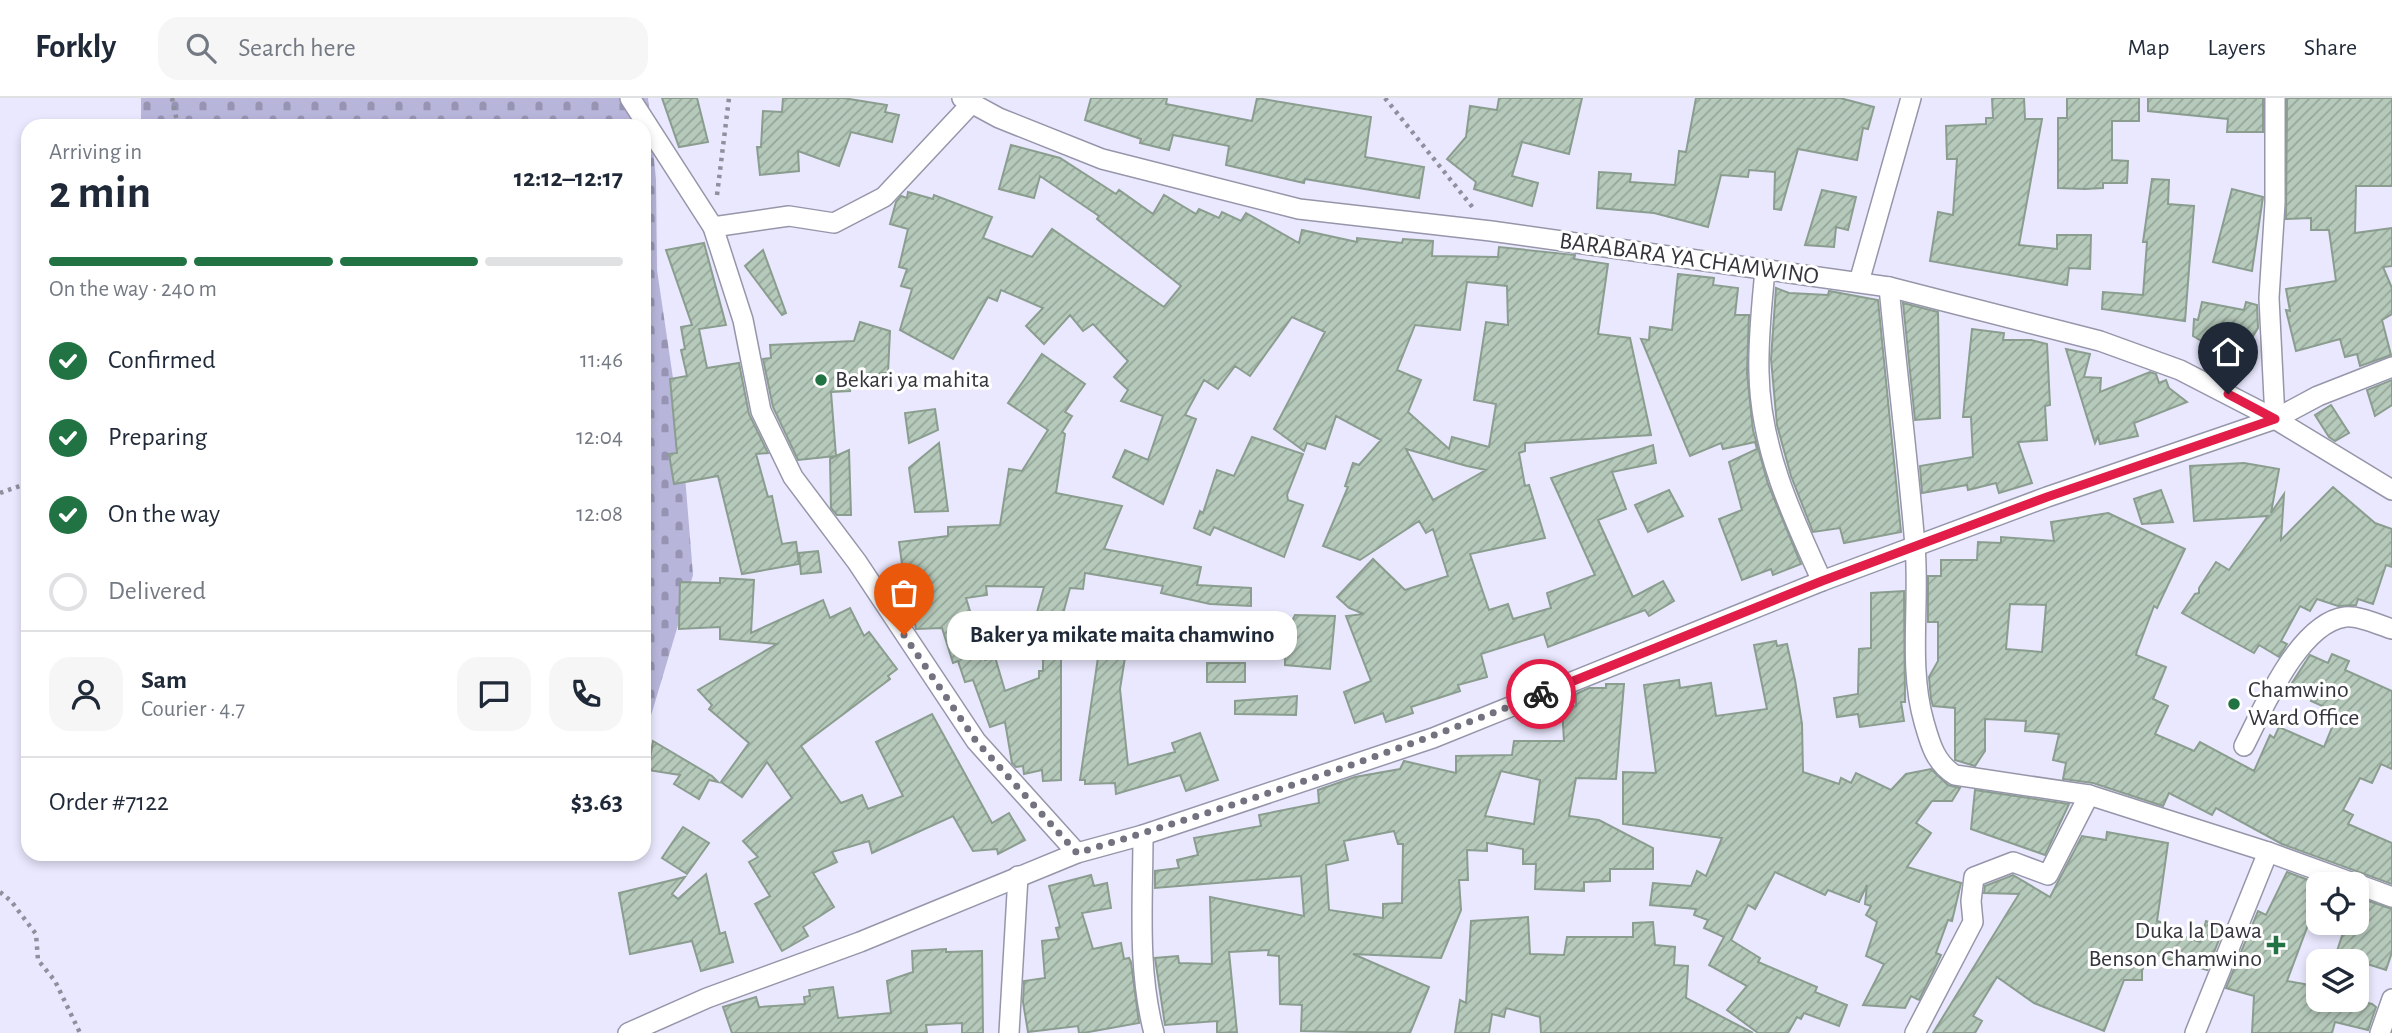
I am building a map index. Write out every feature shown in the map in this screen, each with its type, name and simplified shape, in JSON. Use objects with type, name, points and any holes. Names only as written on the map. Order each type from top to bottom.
[{"type":"street","points":[[630,98],[644,119]]},
{"type":"street","points":[[1859,282],[1911,98]]},
{"type":"street","points":[[2275,98],[2275,203],[2269,298],[2275,419]]},
{"type":"street","points":[[713,227],[789,216],[834,223],[884,197],[966,101]]},
{"type":"street","name":"BARABARA YA CHAMWINO","points":[[966,101],[1102,159],[1299,209],[1492,232],[1889,286],[2100,341],[2180,370],[2275,419],[2392,490]]},
{"type":"street","points":[[651,131],[713,227],[743,320],[761,411],[793,477],[857,562],[976,741],[1077,853]]},
{"type":"street","points":[[1765,270],[1759,372],[1763,417],[1786,499],[1822,581]]},
{"type":"street","points":[[1889,286],[1916,548],[1917,680],[1923,720],[1936,759],[1943,768],[1955,775],[2089,795],[2323,872]]},
{"type":"street","points":[[628,1033],[708,998],[860,942],[1077,853],[1143,835],[1433,738],[1822,581],[2047,497],[2275,419],[2318,396],[2392,367]]},
{"type":"street","points":[[2244,746],[2266,704],[2308,636],[2325,624],[2346,617],[2392,629]]},
{"type":"street","points":[[1915,1033],[1973,922],[1971,901],[1974,877],[2013,862],[2048,876],[2089,795]]},
{"type":"street","points":[[1143,835],[1141,953],[1144,995],[1154,1033]]},
{"type":"street","points":[[2195,1033],[2267,852]]},
{"type":"street","points":[[1009,1033],[1018,876]]},
{"type":"street","points":[[2369,888],[2392,897]]},
{"type":"street","points":[[2380,1033],[2392,999]]},
{"type":"path","points":[[172,98],[176,119]]},
{"type":"path","points":[[713,227],[729,98]]},
{"type":"path","points":[[1385,98],[1492,232]]},
{"type":"path","points":[[0,493],[21,486]]},
{"type":"path","points":[[0,892],[11,901],[36,934],[38,960],[55,981],[80,1033]]},
{"type":"green space","points":[[141,98],[648,98],[650,119],[141,119]]},
{"type":"green space","points":[[651,129],[656,180],[657,270],[682,439],[693,575],[651,716]]},
{"type":"building","points":[[662,98],[697,98],[708,142],[679,147]]},
{"type":"building","points":[[783,98],[843,98],[887,105],[885,112],[899,115],[892,142],[851,132],[839,166],[798,151],[799,171],[760,175],[757,147],[761,147],[763,111],[782,112]]},
{"type":"building","points":[[1091,98],[1167,98],[1166,104],[1252,121],[1257,98],[1371,117],[1365,157],[1424,167],[1419,198],[1305,179],[1304,183],[1226,165],[1229,146],[1173,135],[1169,150],[1140,143],[1141,139],[1085,120]]},
{"type":"building","points":[[1499,98],[1582,98],[1569,154],[1522,142],[1512,176],[1538,183],[1532,206],[1474,189],[1476,182],[1447,159],[1466,137],[1470,106],[1497,110]]},
{"type":"building","points":[[1696,98],[1840,98],[1874,107],[1868,129],[1863,128],[1857,160],[1798,149],[1781,210],[1774,209],[1775,172],[1749,170],[1748,177],[1721,175],[1708,227],[1654,213],[1597,208],[1599,172],[1631,174],[1630,182],[1675,185],[1679,151],[1686,152]]},
{"type":"building","points":[[1992,98],[2024,98],[2025,119],[2042,119],[2019,245],[2057,249],[2057,235],[2091,235],[2090,269],[2069,268],[2067,285],[1930,261],[1938,212],[1953,215],[1957,159],[1947,159],[1946,126],[1986,124],[1986,118],[1993,118]]},
{"type":"building","points":[[2067,98],[2139,98],[2139,121],[2112,121],[2112,160],[2128,161],[2127,183],[2103,183],[2103,188],[2058,188],[2058,118],[2067,118]]},
{"type":"building","points":[[2148,98],[2263,98],[2263,132],[2227,132],[2228,119],[2148,111]]},
{"type":"building","points":[[2287,98],[2392,98],[2392,186],[2356,186],[2355,233],[2392,228],[2392,266],[2383,267],[2392,288],[2392,314],[2382,320],[2391,355],[2360,366],[2357,354],[2345,357],[2340,339],[2296,351],[2286,310],[2290,311],[2286,289],[2336,281],[2329,230],[2311,230],[2311,218],[2286,219]]},
{"type":"building","points":[[1011,145],[1060,158],[1116,194],[1119,190],[1153,214],[1164,195],[1196,214],[1199,209],[1219,218],[1222,212],[1241,221],[1246,213],[1299,243],[1302,230],[1357,242],[1357,238],[1402,243],[1403,239],[1433,241],[1432,256],[1498,257],[1499,247],[1575,255],[1574,259],[1608,264],[1598,334],[1630,338],[1651,435],[1525,443],[1525,451],[1519,453],[1525,486],[1529,485],[1545,538],[1470,554],[1489,610],[1508,604],[1513,619],[1551,608],[1547,593],[1595,575],[1551,478],[1653,445],[1656,463],[1612,472],[1626,509],[1598,520],[1633,597],[1663,581],[1674,601],[1649,616],[1645,610],[1548,647],[1544,634],[1481,654],[1487,677],[1458,685],[1460,691],[1411,707],[1413,713],[1386,722],[1383,713],[1355,723],[1344,692],[1371,681],[1346,616],[1364,614],[1349,608],[1337,597],[1373,559],[1405,590],[1448,576],[1433,529],[1426,533],[1419,521],[1360,560],[1323,546],[1348,487],[1345,486],[1353,463],[1359,465],[1381,440],[1336,416],[1325,449],[1307,443],[1304,451],[1274,429],[1325,332],[1292,317],[1250,376],[1235,366],[1218,389],[1204,380],[1185,415],[1196,419],[1163,504],[1113,477],[1125,450],[1148,460],[1163,416],[1121,401],[1128,390],[1114,377],[1128,361],[1093,324],[1083,331],[1070,315],[1044,344],[1026,326],[1043,308],[1001,290],[997,301],[988,297],[953,359],[900,330],[912,289],[901,286],[907,269],[899,267],[908,229],[890,224],[896,202],[901,196],[907,198],[908,192],[933,199],[934,195],[992,217],[983,238],[1032,257],[1052,229],[1164,307],[1181,286],[1097,219],[1099,216],[1040,176],[1034,198],[999,189]],"holes":[[[1467,282],[1507,286],[1508,325],[1486,322],[1474,400],[1496,404],[1489,447],[1452,437],[1449,449],[1408,412],[1421,380],[1397,370],[1415,325],[1460,330]],[[1406,449],[1467,466],[1486,470],[1433,500]]]},
{"type":"building","points":[[2152,179],[2169,180],[2168,204],[2194,206],[2185,321],[2102,309],[2103,292],[2143,295],[2147,242],[2143,242]]},
{"type":"building","points":[[2232,189],[2263,197],[2252,271],[2213,262]]},
{"type":"building","points":[[1822,190],[1856,197],[1848,230],[1836,227],[1834,247],[1805,245]]},
{"type":"building","points":[[704,243],[726,325],[699,329],[707,368],[739,363],[749,414],[768,453],[756,454],[768,497],[772,496],[782,544],[796,542],[799,564],[742,574],[718,476],[674,484],[669,454],[677,453],[670,379],[687,376],[681,350],[685,349],[681,327],[692,325],[666,250]]},
{"type":"building","points":[[763,250],[786,313],[782,315],[745,266]]},
{"type":"building","points":[[1678,274],[1714,278],[1713,285],[1738,288],[1735,315],[1749,315],[1747,373],[1753,430],[1768,484],[1801,564],[1773,575],[1771,569],[1742,580],[1719,519],[1742,510],[1729,462],[1757,449],[1755,442],[1723,449],[1721,443],[1690,456],[1641,339],[1649,340],[1650,327],[1672,330]]},
{"type":"building","points":[[1776,288],[1789,293],[1828,295],[1829,291],[1878,300],[1901,532],[1844,543],[1840,528],[1813,532],[1791,476],[1777,425],[1771,359]]},
{"type":"building","points":[[2202,302],[2244,310],[2246,302],[2257,305],[2258,328],[2249,343],[2254,346],[2242,365],[2193,336],[2194,319],[2198,320]]},
{"type":"building","points":[[1903,303],[1938,312],[1940,418],[1915,420]]},
{"type":"building","points":[[860,322],[890,331],[888,373],[880,373],[880,384],[849,382],[850,391],[831,392],[836,456],[798,460],[773,407],[763,359],[771,358],[770,345],[854,341]]},
{"type":"building","points":[[1972,329],[2004,333],[2003,340],[2031,340],[2047,344],[2050,405],[2045,406],[2047,440],[2018,442],[2032,483],[1999,493],[1996,483],[1968,490],[1967,485],[1922,493],[1920,466],[1973,457],[1971,417],[1963,417]]},
{"type":"building","points":[[2066,349],[2090,354],[2084,377],[2101,378],[2100,392],[2150,372],[2156,374],[2159,383],[2166,380],[2169,388],[2187,402],[2134,423],[2138,436],[2100,444],[2098,436],[2095,443]]},
{"type":"building","points":[[1042,354],[1085,384],[1065,412],[1072,416],[1062,432],[1065,434],[1056,493],[1122,506],[1104,549],[1201,567],[1197,585],[1251,588],[1251,606],[1210,604],[1161,593],[1163,586],[1085,573],[1083,589],[1070,588],[1056,640],[1061,640],[1061,780],[1043,781],[1042,770],[1024,774],[1023,766],[1016,767],[1012,763],[1005,722],[990,727],[973,680],[965,682],[958,661],[953,663],[942,628],[916,629],[913,614],[909,615],[899,542],[948,536],[948,527],[1000,525],[1009,469],[1022,471],[1048,430],[1008,403]],"holes":[[[986,586],[1044,587],[1036,616],[1043,617],[1043,671],[1039,671],[1039,678],[1005,691],[995,657],[985,660],[966,598],[987,595]]]},
{"type":"building","points":[[2392,380],[2392,405],[2375,416],[2367,390]]},
{"type":"building","points":[[2331,405],[2349,433],[2335,441],[2329,437],[2315,415]]},
{"type":"building","points":[[935,409],[938,430],[909,443],[905,413]]},
{"type":"building","points":[[1252,437],[1303,454],[1287,495],[1288,500],[1303,505],[1284,557],[1214,527],[1210,535],[1194,528],[1200,511],[1203,513],[1217,470],[1234,476]]},
{"type":"building","points":[[939,443],[948,511],[915,512],[909,468]]},
{"type":"building","points":[[849,450],[851,515],[837,515],[831,508],[830,459]]},
{"type":"building","points":[[2244,463],[2279,469],[2271,513],[2284,494],[2281,540],[2333,487],[2375,523],[2392,529],[2392,567],[2386,565],[2373,604],[2358,599],[2356,605],[2338,606],[2317,599],[2310,611],[2300,606],[2281,641],[2287,644],[2279,657],[2259,645],[2254,653],[2182,613],[2195,594],[2199,593],[2199,588],[2216,562],[2229,570],[2268,516],[2194,521],[2190,466]]},
{"type":"building","points":[[1669,490],[1683,516],[1648,532],[1635,505]]},
{"type":"building","points":[[2161,490],[2173,522],[2142,524],[2134,499]]},
{"type":"building","points":[[2108,513],[2185,549],[2157,608],[2154,606],[2136,655],[2166,667],[2153,699],[2168,706],[2155,734],[2194,751],[2200,742],[2254,771],[2270,735],[2274,738],[2279,727],[2324,747],[2338,713],[2311,701],[2313,696],[2290,686],[2310,655],[2328,663],[2332,654],[2349,661],[2345,670],[2392,691],[2392,769],[2381,764],[2372,783],[2360,778],[2343,810],[2353,815],[2348,824],[2392,843],[2392,884],[2369,876],[2369,872],[2359,872],[2282,844],[2216,808],[2212,815],[2169,793],[2163,806],[2093,783],[2063,779],[2066,763],[2053,760],[2059,734],[2025,731],[2026,721],[1985,719],[1985,751],[1975,766],[1955,760],[1955,708],[1933,706],[1931,699],[1929,677],[1938,661],[1938,622],[1928,622],[1928,576],[1941,576],[1941,560],[1977,560],[1978,542],[2001,543],[2001,537],[2054,541],[2051,522]],"holes":[[[2010,604],[2046,605],[2042,652],[2006,649]]]},
{"type":"building","points":[[818,551],[821,572],[801,574],[799,553]]},
{"type":"building","points":[[720,578],[754,580],[751,633],[823,600],[830,618],[850,608],[864,636],[869,632],[897,669],[888,676],[890,679],[801,746],[841,803],[862,795],[868,809],[903,796],[876,742],[932,714],[992,823],[1009,813],[1025,840],[998,854],[997,849],[973,851],[953,816],[872,853],[869,841],[832,852],[837,862],[813,873],[834,907],[803,927],[808,936],[782,951],[755,904],[770,896],[749,862],[758,857],[743,841],[792,798],[767,762],[742,797],[721,782],[749,743],[709,709],[712,705],[698,690],[777,644],[720,639],[720,627],[679,629],[680,582],[720,583]]},
{"type":"building","points":[[1904,591],[1905,702],[1901,702],[1904,721],[1860,727],[1858,714],[1837,717],[1834,698],[1858,694],[1859,649],[1871,648],[1871,593]]},
{"type":"building","points":[[1295,615],[1335,616],[1330,669],[1285,665],[1285,658],[1277,658],[1280,619],[1291,623]]},
{"type":"building","points":[[1776,641],[1777,646],[1787,644],[1795,680],[1802,724],[1803,772],[1839,784],[1841,778],[1851,783],[1856,773],[1891,790],[1906,774],[1931,769],[1948,785],[1960,788],[1952,801],[1932,801],[1916,823],[1931,833],[1907,867],[1961,883],[1952,921],[1948,920],[1936,953],[1941,955],[1919,1000],[1911,996],[1905,1008],[1863,1005],[1884,964],[1866,956],[1877,922],[1866,915],[1871,906],[1865,904],[1867,885],[1859,902],[1828,890],[1825,895],[1775,872],[1755,909],[1748,905],[1731,940],[1760,958],[1758,962],[1817,987],[1815,992],[1847,1005],[1839,1026],[1804,1013],[1801,1019],[1797,1017],[1788,1033],[1758,1033],[1727,1010],[1747,986],[1709,965],[1724,937],[1704,928],[1708,920],[1694,915],[1696,909],[1650,905],[1653,883],[1691,886],[1697,871],[1706,876],[1722,838],[1623,824],[1623,772],[1656,773],[1644,685],[1679,680],[1680,688],[1711,683],[1716,716],[1767,709],[1754,645]]},
{"type":"building","points":[[1100,644],[1127,645],[1120,689],[1128,765],[1175,752],[1172,743],[1200,733],[1218,780],[1186,791],[1180,775],[1116,794],[1115,783],[1085,784],[1085,780],[1080,780]]},
{"type":"building","points":[[1207,663],[1245,663],[1245,682],[1207,682]]},
{"type":"building","points":[[1606,684],[1624,684],[1616,779],[1576,778],[1569,816],[1599,820],[1653,848],[1653,869],[1610,869],[1610,881],[1584,882],[1584,891],[1535,889],[1536,864],[1523,864],[1523,849],[1487,843],[1487,851],[1467,850],[1468,880],[1459,880],[1461,910],[1441,958],[1353,954],[1429,987],[1410,1033],[1301,1031],[1302,1005],[1280,1004],[1279,956],[1268,955],[1269,950],[1229,952],[1237,1032],[1217,1033],[1217,1021],[1165,1025],[1155,958],[1178,956],[1179,963],[1212,964],[1210,897],[1304,916],[1301,876],[1155,888],[1155,871],[1179,868],[1177,860],[1198,855],[1194,838],[1261,826],[1259,815],[1319,803],[1318,790],[1355,777],[1400,769],[1404,761],[1456,773],[1456,756],[1512,755],[1514,741],[1564,741],[1562,707],[1576,706],[1576,694],[1589,688],[1606,688]],"holes":[[[1501,771],[1540,780],[1534,824],[1485,816]],[[1394,831],[1398,844],[1403,844],[1402,903],[1383,904],[1383,918],[1329,910],[1326,865],[1348,860],[1344,841]]]},
{"type":"building","points":[[1297,696],[1296,715],[1235,714],[1235,701]]},
{"type":"building","points":[[653,741],[718,782],[709,780],[699,799],[674,784],[680,775],[651,770]]},
{"type":"building","points":[[1975,790],[2069,804],[2045,855],[1971,829]]},
{"type":"building","points":[[683,827],[709,843],[687,874],[662,858]]},
{"type":"building","points":[[2107,832],[2168,843],[2157,921],[2164,923],[2163,930],[2200,942],[2206,921],[2224,927],[2207,970],[2149,953],[2142,971],[2142,980],[2124,980],[2104,1031],[2034,1003],[1997,977],[1973,1016],[1982,1021],[1975,1033],[1933,1033],[2019,894],[1984,893],[1985,886],[2013,875],[2050,897],[2082,836],[2106,840]]},
{"type":"building","points":[[2287,872],[2306,879],[2306,930],[2287,981],[2306,984],[2306,1012],[2369,1012],[2369,1003],[2372,1004],[2376,1007],[2368,1030],[2335,1022],[2332,1033],[2252,1033],[2254,996],[2226,988],[2258,911],[2266,915]]},
{"type":"building","points":[[706,874],[720,934],[725,932],[733,962],[701,971],[692,941],[630,954],[619,893],[685,877],[672,894],[678,899]]},
{"type":"building","points":[[1091,875],[1094,886],[1107,883],[1111,908],[1082,913],[1093,949],[1121,943],[1124,959],[1129,958],[1131,962],[1139,1023],[1083,1033],[1079,1033],[1078,1026],[1028,1032],[1023,1002],[1024,981],[1045,978],[1042,941],[1059,939],[1056,928],[1060,927],[1049,886]]},
{"type":"building","points":[[2369,901],[2392,909],[2392,952],[2386,970],[2369,965],[2369,949],[2338,949],[2342,935],[2369,935]]},
{"type":"building","points":[[1528,917],[1530,954],[1564,955],[1567,937],[1633,937],[1633,923],[1653,922],[1655,945],[1675,947],[1674,965],[1688,966],[1686,998],[1753,1033],[1541,1033],[1540,1017],[1506,1008],[1504,1017],[1492,1014],[1489,1033],[1455,1033],[1460,1000],[1466,1003],[1471,921]]},
{"type":"building","points":[[946,949],[946,952],[982,951],[983,1033],[962,1033],[962,1023],[926,1025],[927,1033],[732,1033],[723,1007],[756,997],[759,1007],[805,1004],[804,997],[810,996],[809,990],[833,987],[838,1018],[891,1013],[887,981],[913,972],[912,951]]},
{"type":"way so far","points":[[904,635],[976,741],[1077,853],[1143,835],[1433,738],[1541,694]]},
{"type":"place","name":"Bekari ya mahita","points":[[821,380]]},
{"type":"place","name":"Baker ya mikate maita chamwino","points":[[904,635]]},
{"type":"place","name":"Chamwino Ward Office","points":[[2234,704]]},
{"type":"place","name":"Duka la Dawa Benson Chamwino","points":[[2276,945]]},
{"type":"route","points":[[1541,694],[1822,581],[2047,497],[2275,419],[2228,394]]}]
